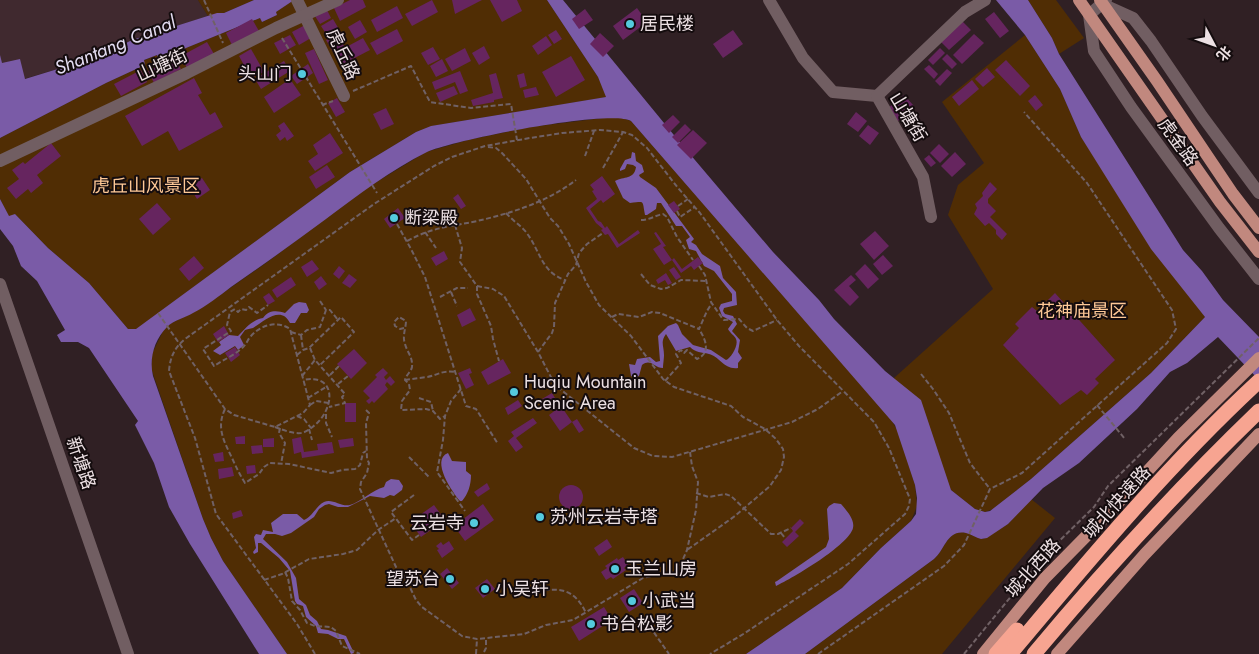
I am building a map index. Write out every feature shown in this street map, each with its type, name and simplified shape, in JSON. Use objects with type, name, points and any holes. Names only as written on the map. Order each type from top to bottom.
[{"type":"highway","name":"城北快速路","points":[[1010,654],[1106,541],[1215,424],[1257,383]]},
{"type":"highway","name":"城北快速路","points":[[1034,654],[1138,534],[1259,411]]},
{"type":"highway","points":[[996,654],[1061,582],[1106,541]]},
{"type":"main road","name":"虎金路","points":[[1079,0],[1220,202],[1259,252]]},
{"type":"main road","name":"虎金路","points":[[1103,1],[1232,194],[1259,228]]},
{"type":"main road","name":"城北西路","points":[[983,654],[1045,578],[1107,515],[1178,438],[1259,358]]},
{"type":"main road","points":[[1057,654],[1145,554],[1259,434]]},
{"type":"street","name":"虎丘路","points":[[297,0],[344,96]]},
{"type":"street","name":"山塘街","points":[[0,161],[338,0]]},
{"type":"street","name":"山塘街","points":[[769,0],[803,58],[833,92],[877,96],[922,177],[931,217]]},
{"type":"street","points":[[1089,15],[1103,1]]},
{"type":"street","name":"虎金路","points":[[1103,1],[1133,18],[1259,193]]},
{"type":"street","points":[[877,96],[965,12],[982,2]]},
{"type":"street","name":"虎金路","points":[[1089,15],[1094,51],[1219,228],[1259,279]]},
{"type":"street","name":"新塘路","points":[[0,284],[128,654]]},
{"type":"path","points":[[204,0],[227,52]]},
{"type":"path","points":[[276,28],[376,191]]},
{"type":"path","points":[[344,96],[410,66],[430,102],[471,108],[511,104],[517,140]]},
{"type":"path","points":[[818,654],[944,566],[964,545],[990,489],[1022,473],[1167,343],[1176,329],[1172,310],[1087,183],[1024,112]]},
{"type":"path","points":[[585,156],[594,131]]},
{"type":"path","points":[[315,654],[297,624],[216,514],[195,438],[169,371],[170,360],[180,344],[374,204],[418,175],[452,157],[485,146],[562,133],[594,131],[623,132],[640,141],[648,148],[695,207],[777,320],[843,391],[864,410],[884,438],[910,499],[908,510],[848,564],[745,633],[710,654]]},
{"type":"path","points":[[603,168],[623,132]]},
{"type":"path","points":[[485,146],[496,148],[508,158],[526,179],[550,218],[558,226],[569,244],[592,295],[604,312],[612,317],[631,336],[649,363],[665,381],[674,387],[730,406],[776,439],[782,449],[784,462],[770,486],[744,508],[687,550]]},
{"type":"path","points":[[407,241],[425,232],[529,207],[562,190],[576,180]]},
{"type":"path","points":[[678,206],[688,199]]},
{"type":"path","points":[[677,211],[680,217],[695,207]]},
{"type":"path","points":[[506,213],[526,231],[536,253],[549,270],[556,277],[565,280]]},
{"type":"path","points":[[641,220],[652,219],[663,214],[667,217],[677,237],[693,260]]},
{"type":"path","points":[[397,224],[425,277],[466,406],[476,409],[498,444]]},
{"type":"path","points":[[454,224],[462,248],[461,264],[477,286],[478,294],[491,326],[499,361]]},
{"type":"path","points":[[425,232],[436,248]]},
{"type":"path","points":[[538,352],[550,338],[554,327],[555,303],[565,280],[576,265],[587,244],[603,233]]},
{"type":"path","points":[[698,266],[707,281],[712,304],[722,318],[739,320],[753,331],[777,320]]},
{"type":"path","points":[[641,274],[650,285],[661,289],[667,288],[681,280],[707,281]]},
{"type":"path","points":[[477,286],[493,289],[504,296],[538,352],[555,385],[634,448],[653,456],[672,457],[792,422],[807,415],[843,391]]},
{"type":"path","points":[[440,297],[457,288],[468,288]]},
{"type":"path","points":[[451,292],[457,306]]},
{"type":"path","points":[[320,301],[326,310],[330,310],[338,320]]},
{"type":"path","points":[[699,329],[712,304]]},
{"type":"path","points":[[268,305],[257,312],[249,308],[246,310],[241,309],[238,312],[235,309],[230,312],[227,325],[231,331],[203,349],[214,366],[244,346],[250,336],[264,326],[274,323],[281,324],[290,329],[310,405]]},
{"type":"path","points":[[301,335],[307,330],[320,327],[326,310]]},
{"type":"path","points":[[612,317],[618,314],[634,317],[652,312],[660,313],[699,329],[705,339],[706,348],[703,355],[697,359],[687,350],[684,353],[681,350],[676,354],[681,363],[665,381]]},
{"type":"path","points":[[158,313],[225,409],[234,415],[296,433],[304,432],[324,417],[329,405],[330,395],[326,387],[318,380],[303,380]]},
{"type":"path","points":[[297,355],[309,348],[341,317],[354,332],[320,365]]},
{"type":"path","points":[[404,328],[400,329],[395,326],[396,318],[403,318],[406,321],[404,343],[412,361],[411,370],[405,380]]},
{"type":"path","points":[[291,332],[301,335]]},
{"type":"path","points":[[301,335],[303,350]]},
{"type":"path","points":[[964,654],[1044,556],[1094,507],[1108,486],[1259,338]]},
{"type":"path","points":[[275,426],[297,416],[316,401],[329,405],[344,403],[342,397],[345,394],[315,360],[309,348]]},
{"type":"path","points":[[302,376],[315,360]]},
{"type":"path","points":[[329,375],[339,366]]},
{"type":"path","points":[[405,380],[429,377],[436,373],[448,371],[456,372]]},
{"type":"path","points":[[921,374],[934,389],[949,414],[970,463],[990,489]]},
{"type":"path","points":[[338,384],[348,376]]},
{"type":"path","points":[[405,380],[409,384],[410,390],[402,401],[401,410],[426,409],[433,411]]},
{"type":"path","points":[[308,398],[326,387]]},
{"type":"path","points":[[461,388],[451,401],[445,416],[437,472],[465,511]]},
{"type":"path","points":[[418,398],[431,402],[433,411],[440,419],[445,416]]},
{"type":"path","points":[[1097,405],[1125,440]]},
{"type":"path","points":[[225,409],[221,423],[222,439],[237,471],[245,483],[259,474],[268,464],[289,464],[312,470],[335,472],[352,470],[358,467],[363,453],[366,451]]},
{"type":"path","points":[[366,410],[369,413],[366,423],[368,438],[366,451],[369,463],[367,473],[360,485],[362,497],[393,562],[406,579],[416,600],[422,607],[467,638],[476,639],[524,634],[546,625],[574,620],[643,578],[676,571],[687,550],[694,520],[697,478],[692,466],[690,452]]},
{"type":"path","points":[[326,412],[326,423],[332,437]]},
{"type":"path","points":[[297,416],[304,419],[310,428],[312,440]]},
{"type":"path","points":[[280,428],[279,433],[285,443],[281,464]]},
{"type":"path","points":[[409,457],[430,478]]},
{"type":"path","points":[[696,493],[713,498],[728,495],[768,532],[774,534],[791,528]]},
{"type":"path","points":[[414,495],[391,512],[412,540],[419,535]]},
{"type":"path","points":[[263,580],[285,572],[315,557],[343,554],[357,550],[378,530],[396,518]]},
{"type":"path","points":[[781,532],[786,538]]},
{"type":"path","points":[[285,572],[288,578],[292,601],[300,610],[307,623],[315,626],[331,627],[342,646],[360,654]]},
{"type":"path","points":[[515,586],[528,591],[560,590],[574,596],[586,613]]},
{"type":"path","points":[[641,614],[669,654]]},
{"type":"path","points":[[484,652],[486,638]]},
{"type":"path","points":[[476,639],[476,654]]},
{"type":"shaded area","points":[[0,0],[198,0],[208,16],[132,40],[91,59],[0,86]]},
{"type":"shaded area","points":[[254,0],[294,0],[276,12],[277,15],[262,22],[260,18],[159,59],[157,55],[144,60],[145,65],[0,138],[0,55],[2,63],[20,59],[25,79],[100,56],[132,40],[217,13],[224,13]]},
{"type":"shaded area","points":[[547,0],[563,0],[773,252],[885,371],[921,400],[951,490],[975,509],[985,512],[990,511],[1031,479],[1151,373],[1205,317],[1151,249],[1081,137],[1060,89],[1025,35],[996,0],[1028,0],[1052,38],[1059,54],[1183,250],[1202,271],[1223,300],[1259,337],[1259,380],[1218,337],[1187,363],[1170,372],[1137,409],[1079,463],[1043,488],[1008,524],[987,538],[981,539],[966,533],[955,534],[950,537],[934,559],[805,654],[746,654],[842,588],[916,514],[917,498],[915,485],[895,425],[631,121],[617,118],[564,122],[466,140],[427,152],[375,183],[208,304],[170,325],[156,344],[152,356],[153,376],[211,538],[223,561],[287,654],[259,654],[169,507],[154,463],[135,425],[138,421],[89,348],[78,342],[61,342],[57,335],[65,330],[37,281],[21,266],[13,246],[0,229],[0,199],[9,216],[15,214],[48,248],[89,283],[128,329],[136,329],[350,172],[416,132],[431,126],[606,97],[598,77]]},
{"type":"shaded area","points":[[632,152],[635,153],[636,161],[642,165],[644,172],[639,175],[640,177],[656,188],[694,239],[691,242],[696,245],[702,254],[720,266],[723,278],[736,292],[737,305],[724,308],[723,311],[725,314],[733,316],[737,324],[732,331],[740,340],[738,352],[742,358],[738,363],[738,368],[729,367],[713,355],[690,347],[676,351],[666,334],[663,342],[663,368],[645,363],[642,365],[639,376],[634,378],[631,376],[629,364],[635,365],[637,359],[650,357],[656,362],[660,361],[658,336],[668,326],[676,323],[682,334],[693,345],[711,350],[726,360],[734,351],[737,342],[728,329],[733,322],[722,316],[719,308],[721,304],[732,301],[732,294],[714,271],[704,266],[696,251],[689,249],[686,240],[690,237],[682,226],[676,226],[661,203],[657,203],[656,209],[645,215],[642,203],[630,203],[623,198],[615,181],[631,176],[635,171],[636,167],[627,164],[625,169],[620,171],[625,160],[631,158]]},
{"type":"shaded area","points":[[299,302],[306,303],[309,310],[307,313],[301,313],[295,323],[290,323],[282,315],[272,316],[253,328],[245,330],[240,337],[244,345],[238,350],[235,346],[220,355],[213,351],[221,345],[219,342],[229,335],[238,336],[249,325],[263,318],[267,313],[276,311],[285,313],[294,304]]},
{"type":"shaded area","points":[[448,453],[452,461],[466,462],[466,471],[471,475],[469,489],[462,501],[453,491],[442,469],[441,462]]},
{"type":"shaded area","points":[[391,479],[399,480],[403,486],[402,490],[394,496],[390,495],[384,498],[370,496],[348,507],[325,505],[319,509],[314,517],[291,533],[282,536],[266,534],[263,539],[287,562],[296,578],[299,599],[306,605],[310,615],[317,621],[321,629],[346,636],[354,653],[351,654],[344,639],[318,633],[316,626],[306,617],[303,606],[295,601],[290,571],[279,558],[261,543],[258,543],[258,552],[254,554],[253,552],[256,548],[254,537],[256,534],[261,535],[263,530],[273,532],[271,523],[283,514],[297,514],[304,520],[324,502],[330,501],[350,505],[384,487],[386,482]]},
{"type":"shaded area","points":[[834,503],[841,504],[851,518],[853,528],[849,535],[831,552],[776,586],[775,582],[826,547],[829,539],[827,509]]},
{"type":"green space","points":[[198,0],[254,0],[224,13],[208,16]]},
{"type":"green space","name":"虎丘山风景区","points":[[294,0],[547,0],[598,77],[607,97],[432,126],[416,132],[350,172],[138,328],[128,329],[89,283],[48,248],[15,214],[9,217],[0,199],[0,138],[145,65],[143,61],[157,55],[159,59],[260,18],[262,22],[277,15],[275,12]]},
{"type":"green space","points":[[1028,0],[1056,0],[1084,38],[1059,54],[1052,38]]},
{"type":"green space","name":"花神庙景区","points":[[1025,35],[1060,89],[1081,137],[1205,317],[1151,373],[1031,479],[993,509],[985,512],[975,509],[951,490],[894,378],[993,289],[948,215],[958,185],[984,163],[942,102]]},
{"type":"green space","name":"Huqiu Mountain Scenic Area","points":[[612,117],[631,121],[890,418],[899,433],[915,485],[917,506],[911,521],[881,548],[842,588],[746,654],[287,654],[223,561],[203,519],[151,368],[152,354],[163,331],[168,325],[203,307],[266,263],[370,186],[426,152],[468,140],[530,127]]},
{"type":"green space","points":[[1031,499],[1055,518],[942,654],[805,654],[934,559],[955,533],[967,533],[983,539],[1008,524]]},
{"type":"building","points":[[350,0],[363,0],[366,7],[340,21],[334,8]]},
{"type":"building","points":[[432,0],[438,12],[412,26],[405,14]]},
{"type":"building","points":[[452,0],[482,0],[455,14]]},
{"type":"building","points":[[490,0],[517,0],[522,11],[502,22]]},
{"type":"building","points":[[325,6],[331,18],[320,24],[313,13]]},
{"type":"building","points":[[397,6],[403,18],[377,32],[371,20]]},
{"type":"building","name":"居民楼","points":[[637,8],[647,22],[623,40],[613,26]]},
{"type":"building","points":[[585,9],[593,20],[579,29],[572,19]]},
{"type":"building","points":[[994,12],[1009,31],[1000,38],[985,19]]},
{"type":"building","points":[[252,19],[259,31],[232,45],[226,33]]},
{"type":"building","points":[[333,19],[340,31],[328,37],[321,26]]},
{"type":"building","points":[[360,20],[367,32],[355,39],[348,27]]},
{"type":"building","points":[[962,21],[971,30],[949,50],[940,41]]},
{"type":"building","points":[[305,25],[311,38],[299,45],[292,32]]},
{"type":"building","points":[[397,29],[403,41],[377,55],[370,43]]},
{"type":"building","points":[[556,30],[562,39],[554,44],[548,35]]},
{"type":"building","name":"居民楼","points":[[733,30],[743,44],[723,58],[713,44]]},
{"type":"building","name":"居民楼","points":[[600,33],[614,46],[603,57],[590,44]]},
{"type":"building","points":[[338,34],[344,46],[333,52],[326,40]]},
{"type":"building","points":[[974,34],[984,43],[962,64],[953,55]]},
{"type":"building","points":[[290,35],[296,45],[280,54],[274,43]]},
{"type":"building","points":[[546,36],[552,45],[538,55],[532,46]]},
{"type":"building","points":[[363,38],[370,50],[343,64],[337,52]]},
{"type":"building","points":[[207,42],[214,54],[187,68],[181,56]]},
{"type":"building","points":[[484,46],[490,58],[479,65],[472,53]]},
{"type":"building","points":[[433,47],[440,59],[428,65],[421,53]]},
{"type":"building","points":[[465,48],[471,61],[452,71],[445,59]]},
{"type":"building","points":[[940,48],[945,53],[933,65],[928,60]]},
{"type":"building","points":[[251,49],[264,72],[251,78],[239,56]]},
{"type":"building","points":[[314,49],[328,80],[319,84],[305,53]]},
{"type":"building","points":[[947,54],[957,64],[952,69],[942,59]]},
{"type":"building","points":[[571,56],[585,80],[556,97],[542,72]]},
{"type":"building","points":[[174,57],[181,69],[154,83],[148,71]]},
{"type":"building","points":[[442,59],[448,71],[436,77],[430,66]]},
{"type":"building","points":[[1006,60],[1030,86],[1020,96],[995,70]]},
{"type":"building","points":[[284,61],[290,71],[261,89],[255,79]]},
{"type":"building","name":"头山门","points":[[308,64],[313,73],[297,84],[291,76]]},
{"type":"building","points":[[929,65],[938,74],[934,79],[924,69]]},
{"type":"building","points":[[987,68],[995,77],[983,87],[975,79]]},
{"type":"building","points":[[947,69],[952,73],[940,86],[935,81]]},
{"type":"building","points":[[141,70],[147,82],[121,96],[114,84]]},
{"type":"building","points":[[460,71],[468,91],[460,94],[455,82],[435,90],[432,82]]},
{"type":"building","points":[[496,73],[503,98],[494,100],[494,102],[473,106],[471,100],[493,93],[489,75]]},
{"type":"building","points":[[524,73],[527,86],[520,88],[517,75]]},
{"type":"building","points":[[194,78],[202,93],[198,95],[210,115],[215,112],[223,127],[179,151],[168,131],[142,146],[125,116]]},
{"type":"building","points":[[290,79],[301,95],[274,113],[264,97]]},
{"type":"building","points":[[972,80],[979,89],[959,106],[952,97]]},
{"type":"building","points":[[454,86],[458,94],[440,102],[436,93]]},
{"type":"building","points":[[536,87],[539,95],[525,98],[523,90]]},
{"type":"building","points":[[904,95],[914,106],[898,121],[887,109]]},
{"type":"building","points":[[1035,95],[1043,105],[1036,111],[1028,101]]},
{"type":"building","points":[[337,98],[345,112],[336,117],[328,103]]},
{"type":"building","points":[[386,108],[394,124],[381,130],[373,114]]},
{"type":"building","points":[[856,112],[867,121],[858,132],[847,124]]},
{"type":"building","points":[[673,115],[680,122],[669,133],[662,125]]},
{"type":"building","points":[[284,122],[294,136],[287,141],[285,137],[280,141],[276,135],[281,131],[278,126]]},
{"type":"building","points":[[685,124],[691,130],[678,143],[672,137]]},
{"type":"building","points":[[868,125],[879,133],[870,145],[859,136]]},
{"type":"building","points":[[693,130],[707,143],[691,159],[677,145]]},
{"type":"building","points":[[330,133],[343,153],[315,171],[308,161],[318,154],[313,145]]},
{"type":"building","points":[[51,143],[61,156],[37,175],[43,183],[31,193],[28,189],[16,199],[7,188],[19,179],[12,170],[23,162],[25,164]]},
{"type":"building","points":[[939,144],[949,154],[940,163],[930,153]]},
{"type":"building","points":[[955,152],[966,164],[952,177],[941,166]]},
{"type":"building","points":[[929,155],[936,163],[931,167],[924,159]]},
{"type":"building","points":[[327,165],[335,177],[316,189],[309,177]]},
{"type":"building","points":[[602,176],[615,194],[603,203],[601,200],[590,209],[598,221],[605,228],[607,226],[619,244],[638,230],[640,233],[617,248],[608,234],[605,235],[601,230],[603,229],[596,223],[586,208],[597,199],[590,185]]},
{"type":"building","points":[[202,178],[210,190],[197,199],[189,186]]},
{"type":"building","points":[[990,182],[997,189],[988,199],[988,203],[996,211],[990,217],[1007,234],[1002,240],[989,223],[985,226],[974,214],[977,208],[975,204],[983,196],[982,193]]},
{"type":"building","points":[[458,194],[466,206],[461,209],[453,198]]},
{"type":"building","points":[[674,201],[680,209],[674,213],[668,205]]},
{"type":"building","points":[[157,203],[171,219],[153,235],[139,219]]},
{"type":"building","name":"断梁殿","points":[[398,208],[405,218],[390,228],[384,219]]},
{"type":"building","points":[[875,231],[889,246],[874,260],[860,244]]},
{"type":"building","points":[[656,232],[666,246],[663,247],[672,260],[664,265],[653,249],[661,244],[654,233]]},
{"type":"building","points":[[444,251],[448,259],[436,266],[431,258]]},
{"type":"building","points":[[883,255],[893,266],[882,275],[873,264]]},
{"type":"building","points":[[194,256],[204,268],[189,281],[179,269]]},
{"type":"building","points":[[698,257],[703,263],[694,270],[691,266],[681,273],[672,260],[674,258],[682,269]]},
{"type":"building","points":[[312,260],[319,269],[307,277],[301,267]]},
{"type":"building","points":[[865,264],[879,279],[868,289],[855,274]]},
{"type":"building","points":[[339,266],[345,271],[339,279],[333,274]]},
{"type":"building","points":[[674,267],[681,277],[676,280],[669,270]]},
{"type":"building","points":[[666,273],[672,283],[668,285],[665,280],[658,284],[656,280]]},
{"type":"building","points":[[349,274],[357,280],[350,288],[342,283]]},
{"type":"building","points":[[851,275],[856,280],[849,286],[859,297],[850,306],[834,290]]},
{"type":"building","points":[[321,276],[327,284],[319,290],[314,282]]},
{"type":"building","points":[[291,277],[296,285],[277,298],[272,290]]},
{"type":"building","points":[[269,293],[275,301],[268,305],[263,297]]},
{"type":"building","points":[[1055,293],[1115,360],[1095,379],[1099,383],[1087,395],[1081,390],[1060,405],[1003,345],[1019,328],[1015,324],[1032,307],[1037,311]]},
{"type":"building","points":[[470,308],[476,320],[462,327],[457,315]]},
{"type":"building","points":[[224,326],[229,335],[218,342],[213,334]]},
{"type":"building","points":[[235,347],[240,355],[231,362],[225,353]]},
{"type":"building","points":[[354,349],[367,363],[351,379],[337,364]]},
{"type":"building","points":[[503,359],[511,373],[488,385],[481,372]]},
{"type":"building","points":[[383,368],[388,373],[384,377],[386,380],[390,376],[395,382],[391,386],[387,382],[385,385],[388,389],[374,403],[372,401],[369,404],[366,401],[370,398],[363,391]]},
{"type":"building","points":[[470,368],[472,373],[469,374],[474,385],[466,389],[458,373]]},
{"type":"building","points":[[552,393],[555,398],[545,404],[542,399]]},
{"type":"building","points":[[518,400],[522,406],[508,415],[505,408]]},
{"type":"building","points":[[345,403],[356,403],[356,422],[345,422]]},
{"type":"building","points":[[561,406],[572,422],[560,431],[549,415]]},
{"type":"building","points":[[533,418],[537,423],[516,438],[523,447],[516,452],[508,441],[514,436],[511,432]]},
{"type":"building","points":[[577,419],[584,430],[579,433],[572,422]]},
{"type":"building","points":[[245,436],[245,444],[236,444],[235,437]]},
{"type":"building","points":[[301,437],[304,452],[318,450],[317,444],[332,442],[334,453],[302,458],[301,452],[294,454],[292,439]]},
{"type":"building","points":[[274,438],[274,447],[263,447],[263,439]]},
{"type":"building","points":[[353,438],[354,446],[340,448],[338,440]]},
{"type":"building","points":[[262,445],[263,453],[252,454],[251,446]]},
{"type":"building","points":[[223,452],[224,461],[215,462],[213,454]]},
{"type":"building","points":[[255,465],[256,473],[247,474],[246,466]]},
{"type":"building","points":[[232,467],[234,476],[219,479],[218,469]]},
{"type":"building","points":[[487,483],[490,489],[478,497],[474,492]]},
{"type":"building","points":[[571,485],[579,489],[583,497],[579,505],[571,509],[563,505],[559,497],[563,489]]},
{"type":"building","name":"云岩寺","points":[[483,504],[494,520],[465,541],[454,526]]},
{"type":"building","points":[[434,505],[445,520],[421,537],[410,522]]},
{"type":"building","points":[[241,510],[243,516],[233,519],[232,513]]},
{"type":"building","points":[[800,519],[804,523],[795,532],[799,536],[787,547],[782,542],[793,531],[791,528]]},
{"type":"building","points":[[607,539],[612,547],[599,556],[594,548]]},
{"type":"building","points":[[449,541],[454,549],[442,558],[436,546],[441,542],[443,545]]},
{"type":"building","name":"玉兰山房","points":[[623,557],[628,565],[624,568],[626,570],[613,579],[611,577],[606,580],[601,572],[607,568],[605,566],[617,558],[618,560]]},
{"type":"building","name":"望苏台","points":[[447,568],[459,583],[452,589],[440,574]]},
{"type":"building","name":"小吴轩","points":[[487,579],[495,589],[483,598],[475,588]]},
{"type":"building","name":"小武当","points":[[634,589],[643,603],[629,612],[620,598]]},
{"type":"building","name":"书台松影","points":[[604,607],[612,620],[579,641],[571,627]]},
{"type":"place","name":"居民楼","points":[[630,24]]},
{"type":"place","name":"头山门","points":[[302,74]]},
{"type":"place","name":"断梁殿","points":[[394,218]]},
{"type":"place","name":"Huqiu Mountain Scenic Area","points":[[514,392]]},
{"type":"place","name":"苏州云岩寺塔","points":[[540,517]]},
{"type":"place","name":"云岩寺","points":[[474,523]]},
{"type":"place","name":"玉兰山房","points":[[615,569]]},
{"type":"place","name":"望苏台","points":[[450,579]]},
{"type":"place","name":"小吴轩","points":[[485,589]]},
{"type":"place","name":"小武当","points":[[632,601]]},
{"type":"place","name":"书台松影","points":[[591,624]]},
{"type":"water label","name":"Shantang Canal","points":[[115,45]]}]
